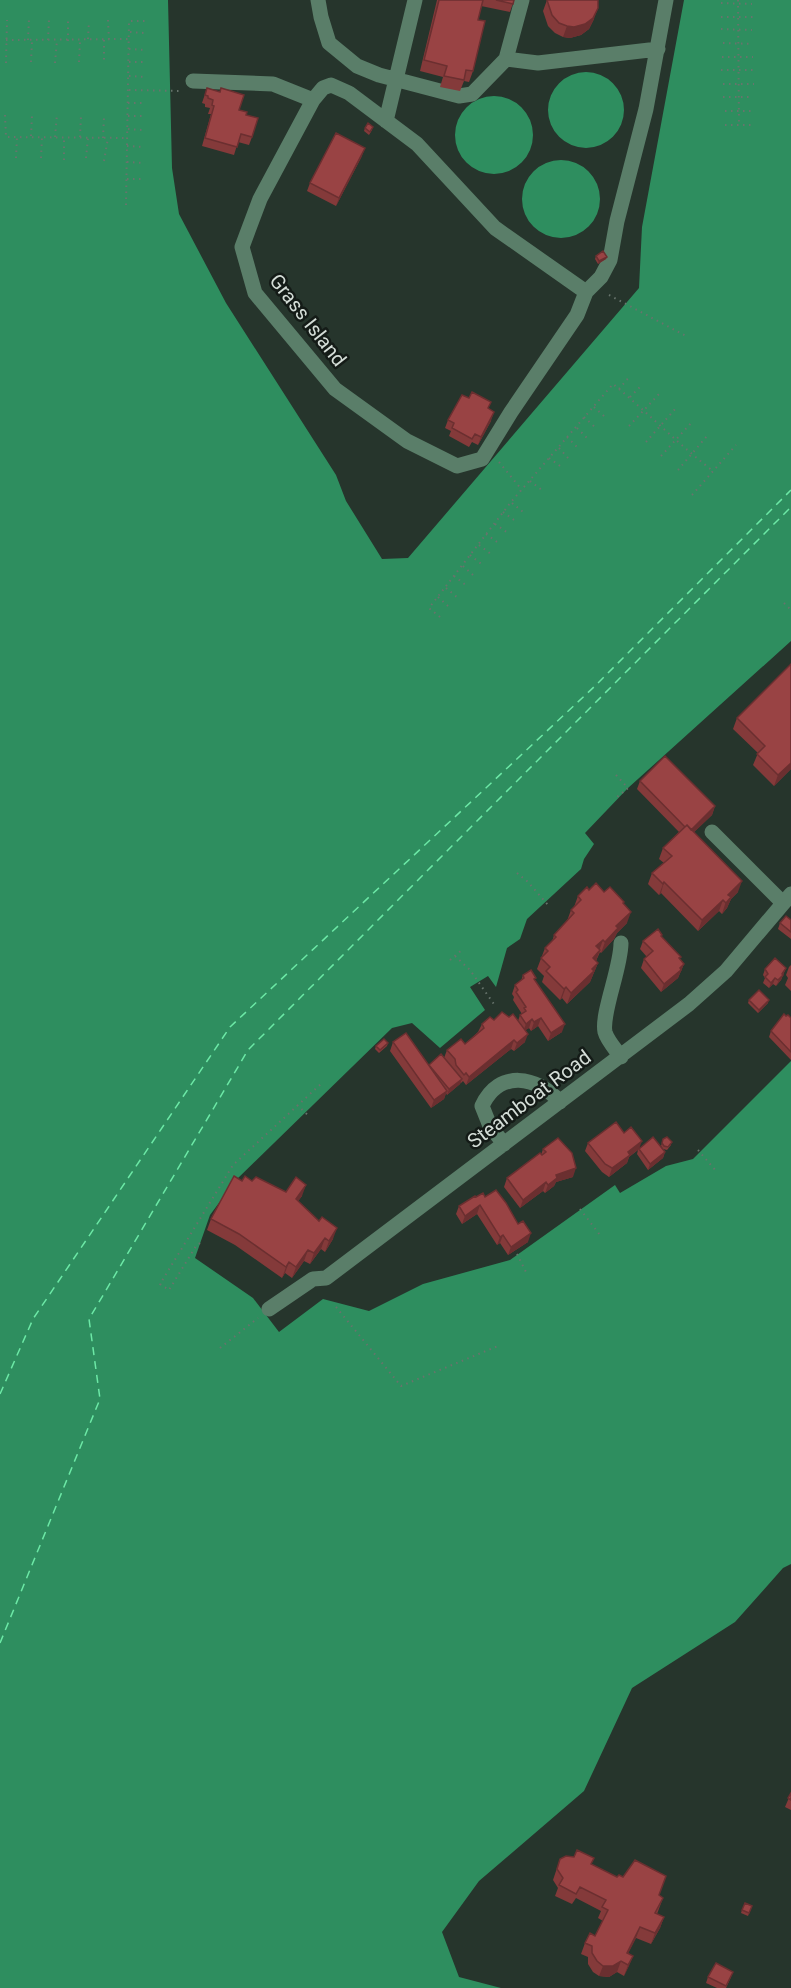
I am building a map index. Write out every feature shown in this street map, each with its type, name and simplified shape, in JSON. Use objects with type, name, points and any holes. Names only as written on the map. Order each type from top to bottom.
[{"type":"street","points":[[318,0],[329,43],[357,66],[379,75],[459,96],[472,94],[506,59],[522,0]]},
{"type":"street","points":[[386,121],[415,0]]},
{"type":"street","name":"Grass Island","points":[[313,100],[260,199],[242,248],[255,292],[335,388],[407,441],[457,466],[482,459],[511,411],[577,315],[586,292],[601,277],[613,253],[617,221],[646,109],[666,0]]},
{"type":"street","points":[[506,59],[538,63],[658,49]]},
{"type":"street","points":[[188,86],[273,84],[313,100],[323,88],[332,85],[349,93],[417,144],[495,228],[586,292]]},
{"type":"street","points":[[712,832],[787,898]]},
{"type":"street","name":"Steamboat Road","points":[[269,1309],[313,1279],[326,1278],[621,1057],[711,986],[787,898]]},
{"type":"street","points":[[621,943],[619,966],[607,1010],[605,1032],[621,1057]]},
{"type":"street","points":[[504,1144],[490,1125],[482,1106],[487,1094],[499,1084],[509,1080],[521,1081],[548,1089],[560,1102]]},
{"type":"path","points":[[738,2],[739,125]]},
{"type":"path","points":[[722,3],[752,4]]},
{"type":"path","points":[[721,17],[753,17]]},
{"type":"path","points":[[6,63],[7,20]]},
{"type":"path","points":[[29,20],[32,62]]},
{"type":"path","points":[[48,40],[49,20]]},
{"type":"path","points":[[68,20],[68,41]]},
{"type":"path","points":[[108,20],[109,40]]},
{"type":"path","points":[[88,21],[88,40]]},
{"type":"path","points":[[126,205],[129,21],[145,21]]},
{"type":"path","points":[[721,29],[752,30]]},
{"type":"path","points":[[129,32],[145,33]]},
{"type":"path","points":[[6,40],[129,39]]},
{"type":"path","points":[[55,63],[57,40]]},
{"type":"path","points":[[79,62],[80,40]]},
{"type":"path","points":[[104,40],[104,61]]},
{"type":"path","points":[[723,43],[753,44]]},
{"type":"path","points":[[129,49],[147,50]]},
{"type":"path","points":[[722,57],[753,57]]},
{"type":"path","points":[[129,62],[146,62]]},
{"type":"path","points":[[721,70],[753,70]]},
{"type":"path","points":[[128,76],[147,77]]},
{"type":"path","points":[[723,84],[754,84]]},
{"type":"path","points":[[128,90],[188,86]]},
{"type":"path","points":[[723,97],[753,97]]},
{"type":"path","points":[[128,103],[143,103]]},
{"type":"path","points":[[725,111],[753,111]]},
{"type":"path","points":[[56,137],[57,114]]},
{"type":"path","points":[[5,115],[6,136],[127,138]]},
{"type":"path","points":[[31,137],[32,115]]},
{"type":"path","points":[[80,138],[81,116]]},
{"type":"path","points":[[128,116],[145,116]]},
{"type":"path","points":[[103,138],[104,117]]},
{"type":"path","points":[[724,125],[754,124]]},
{"type":"path","points":[[127,129],[143,130]]},
{"type":"path","points":[[16,158],[17,137]]},
{"type":"path","points":[[41,158],[42,137]]},
{"type":"path","points":[[64,137],[64,160]]},
{"type":"path","points":[[86,158],[87,138]]},
{"type":"path","points":[[104,161],[108,138]]},
{"type":"path","points":[[127,146],[144,147]]},
{"type":"path","points":[[127,162],[145,163]]},
{"type":"path","points":[[126,179],[143,179]]},
{"type":"path","points":[[609,295],[686,336]]},
{"type":"path","points":[[619,389],[630,376]]},
{"type":"path","points":[[440,617],[429,608],[437,597],[511,502],[613,384],[713,471]]},
{"type":"path","points":[[630,398],[640,386]]},
{"type":"path","points":[[629,426],[660,393]]},
{"type":"path","points":[[594,406],[606,418]]},
{"type":"path","points":[[646,442],[676,408]]},
{"type":"path","points":[[584,417],[597,429]]},
{"type":"path","points":[[661,456],[692,422]]},
{"type":"path","points":[[576,427],[588,438]]},
{"type":"path","points":[[678,470],[707,436]]},
{"type":"path","points":[[567,437],[579,448]]},
{"type":"path","points":[[692,495],[736,446]]},
{"type":"path","points":[[558,447],[569,459]]},
{"type":"path","points":[[495,458],[522,490]]},
{"type":"path","points":[[549,458],[563,468]]},
{"type":"path","points":[[529,481],[542,490]]},
{"type":"path","points":[[511,502],[523,512]]},
{"type":"path","points":[[503,512],[517,522]]},
{"type":"path","points":[[495,523],[508,533]]},
{"type":"path","points":[[486,534],[500,544]]},
{"type":"path","points":[[478,544],[491,554]]},
{"type":"path","points":[[470,555],[484,566]]},
{"type":"path","points":[[462,565],[474,576]]},
{"type":"path","points":[[454,576],[467,586]]},
{"type":"path","points":[[445,587],[458,598]]},
{"type":"path","points":[[437,597],[449,607]]},
{"type":"path","points":[[784,603],[791,610]]},
{"type":"path","points":[[616,775],[628,788],[616,798]]},
{"type":"path","points":[[517,873],[548,905]]},
{"type":"path","points":[[450,960],[463,949]]},
{"type":"path","points":[[455,956],[470,970],[496,1007]]},
{"type":"path","points":[[200,1243],[169,1290],[160,1284],[233,1165],[323,1082]]},
{"type":"path","points":[[297,1105],[310,1117]]},
{"type":"path","points":[[698,1150],[717,1172]]},
{"type":"path","points":[[580,1209],[600,1235]]},
{"type":"path","points":[[517,1254],[526,1272]]},
{"type":"path","points":[[336,1307],[401,1386],[498,1346]]},
{"type":"path","points":[[220,1348],[269,1309]]},
{"type":"shaded area","points":[[0,0],[168,0],[172,168],[179,214],[226,303],[336,475],[346,501],[382,559],[408,558],[639,288],[642,227],[684,0],[791,0],[791,641],[628,788],[585,833],[594,844],[584,859],[581,869],[527,919],[520,939],[507,948],[496,987],[488,976],[470,987],[485,1010],[440,1048],[412,1023],[392,1028],[236,1180],[210,1215],[195,1258],[253,1298],[279,1332],[323,1299],[369,1311],[423,1284],[510,1260],[615,1185],[620,1193],[666,1166],[693,1159],[791,1061],[791,1564],[783,1568],[735,1622],[632,1688],[584,1791],[479,1881],[442,1932],[459,1977],[501,1988],[0,1988]]},
{"type":"shaded area","points":[[579,72],[593,72],[607,78],[618,89],[624,103],[621,125],[613,137],[593,148],[579,148],[565,142],[554,131],[548,117],[548,103],[554,89],[565,78]]},
{"type":"shaded area","points":[[494,96],[509,99],[521,108],[530,120],[533,135],[530,150],[521,162],[509,171],[494,174],[479,171],[467,162],[458,150],[455,135],[458,120],[467,108],[479,99]]},
{"type":"shaded area","points":[[561,160],[576,163],[593,177],[600,199],[597,214],[583,231],[561,238],[546,235],[529,221],[522,199],[525,184],[539,167]]},
{"type":"building","points":[[439,0],[483,0],[478,20],[485,21],[473,71],[466,70],[464,80],[444,76],[447,66],[424,60]]},
{"type":"building","points":[[496,0],[514,0],[513,4]]},
{"type":"building","points":[[547,0],[598,0],[598,8],[593,18],[585,24],[567,26],[559,23],[552,15]]},
{"type":"building","points":[[207,88],[220,92],[221,88],[244,95],[239,110],[247,112],[246,115],[258,118],[252,137],[241,134],[237,147],[205,138],[214,106],[212,105],[213,100],[205,95]]},
{"type":"building","points":[[368,123],[373,127],[370,132],[365,128]]},
{"type":"building","points":[[336,133],[365,148],[339,198],[310,183]]},
{"type":"building","points":[[603,251],[607,257],[599,261],[596,256]]},
{"type":"building","points":[[472,392],[491,402],[488,408],[494,412],[481,437],[475,434],[472,439],[452,428],[454,423],[448,420],[462,395],[469,398]]},
{"type":"building","points":[[791,664],[791,763],[778,775],[757,754],[765,746],[737,718]]},
{"type":"building","points":[[665,756],[715,806],[691,830],[687,825],[685,827],[640,781]]},
{"type":"building","points":[[687,825],[742,881],[728,895],[731,897],[726,903],[723,900],[702,920],[652,873],[672,856],[663,848]]},
{"type":"building","points":[[596,883],[604,892],[610,887],[631,912],[616,926],[618,928],[605,942],[603,940],[596,946],[600,950],[593,958],[598,963],[592,969],[594,971],[571,993],[546,971],[550,967],[541,958],[548,951],[545,948],[556,937],[554,935],[574,913],[571,910],[581,900],[578,896],[587,887],[589,890]]},
{"type":"building","points":[[786,916],[791,920],[791,932],[780,923]]},
{"type":"building","points":[[658,929],[684,964],[681,970],[664,984],[644,959],[653,951],[643,941]]},
{"type":"building","points":[[775,958],[786,968],[778,980],[775,978],[771,983],[765,977],[768,974],[765,969]]},
{"type":"building","points":[[531,970],[536,978],[534,979],[565,1024],[551,1033],[541,1018],[534,1022],[532,1019],[526,1024],[520,1015],[526,1011],[524,1008],[526,1007],[516,992],[518,990],[515,985],[524,978],[523,975]]},
{"type":"building","points":[[759,990],[769,1000],[759,1010],[749,1000]]},
{"type":"building","points":[[502,1012],[509,1017],[513,1014],[528,1034],[517,1043],[514,1040],[469,1077],[466,1073],[464,1075],[447,1050],[461,1039],[465,1044],[484,1028],[482,1024],[490,1017],[494,1020]]},
{"type":"building","points":[[784,1014],[791,1018],[791,1052],[771,1031]]},
{"type":"building","points":[[406,1033],[447,1091],[434,1100],[393,1042]]},
{"type":"building","points":[[384,1039],[388,1043],[380,1050],[376,1046]]},
{"type":"building","points":[[441,1054],[462,1079],[449,1089],[429,1065]]},
{"type":"building","points":[[616,1122],[624,1133],[631,1127],[642,1141],[628,1152],[630,1155],[612,1168],[605,1164],[588,1143]]},
{"type":"building","points":[[653,1137],[665,1152],[650,1164],[639,1149]]},
{"type":"building","points":[[667,1137],[672,1142],[668,1147],[662,1143]]},
{"type":"building","points":[[558,1138],[572,1153],[576,1168],[556,1175],[557,1178],[548,1185],[546,1182],[523,1200],[507,1178],[540,1153],[542,1155],[546,1152],[543,1149]]},
{"type":"building","points":[[234,1176],[242,1181],[245,1176],[252,1181],[256,1177],[286,1192],[296,1177],[306,1185],[296,1199],[319,1221],[322,1217],[337,1228],[329,1241],[325,1238],[314,1253],[308,1250],[296,1267],[289,1262],[286,1267],[239,1234],[211,1219]]},
{"type":"building","points":[[496,1190],[518,1224],[523,1221],[531,1233],[511,1247],[503,1235],[500,1237],[480,1205],[465,1216],[459,1206],[475,1196],[483,1193],[485,1197]]},
{"type":"building","points":[[577,1850],[594,1858],[591,1864],[617,1877],[619,1875],[623,1877],[635,1860],[666,1876],[659,1895],[663,1898],[655,1913],[664,1917],[655,1933],[640,1927],[627,1953],[633,1956],[628,1965],[621,1961],[613,1966],[603,1966],[592,1953],[592,1946],[585,1943],[590,1933],[595,1936],[608,1910],[602,1907],[606,1900],[580,1887],[576,1894],[559,1885],[563,1878],[557,1869],[560,1859],[566,1856],[574,1857]]},
{"type":"building","points":[[745,1903],[752,1906],[749,1913],[742,1910]]},
{"type":"building","points":[[716,1963],[733,1972],[726,1986],[708,1977]]},
{"type":"ferry route","points":[[0,1394],[33,1319],[230,1027],[595,686],[791,490]]},
{"type":"ferry route","points":[[0,1643],[100,1399],[89,1319],[248,1050],[791,507]]}]
